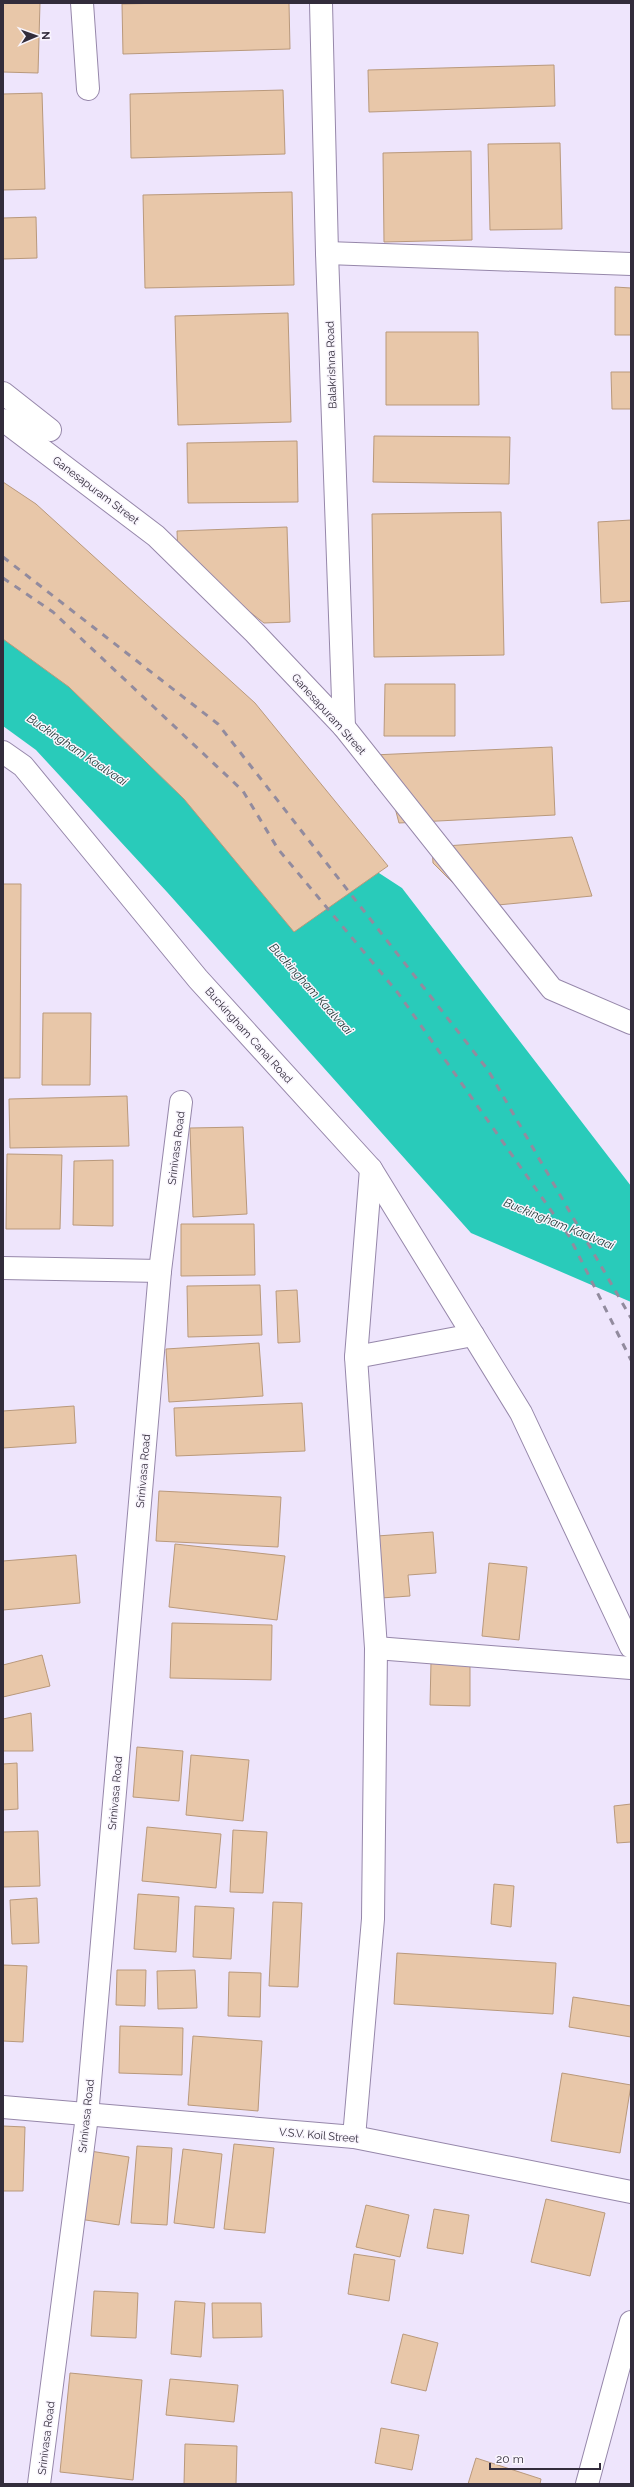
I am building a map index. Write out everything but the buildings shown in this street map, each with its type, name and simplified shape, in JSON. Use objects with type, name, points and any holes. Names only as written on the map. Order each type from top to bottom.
[{"type":"street","points":[[82,3],[88,89]]},
{"type":"street","name":"Balakrishna Road","points":[[321,3],[327,253],[344,727]]},
{"type":"street","points":[[327,253],[631,264]]},
{"type":"street","points":[[3,393],[50,430]]},
{"type":"street","name":"Ganesapuram Street","points":[[3,420],[156,536],[255,633],[344,727],[552,989],[631,1023]]},
{"type":"street","name":"Buckingham Canal Road","points":[[3,752],[23,766],[198,979],[371,1169],[521,1413],[631,1647]]},
{"type":"street","name":"Srinivasa Road","points":[[40,2484],[87,2116],[160,1271],[181,1102]]},
{"type":"street","points":[[354,2137],[373,1919],[376,1648],[356,1357],[371,1169]]},
{"type":"street","points":[[3,1268],[160,1271]]},
{"type":"street","points":[[356,1357],[473,1334]]},
{"type":"street","points":[[376,1648],[631,1668]]},
{"type":"street","name":"V.S.V. Koil Street","points":[[3,2107],[87,2116],[354,2137],[631,2192]]},
{"type":"street","points":[[587,2484],[631,2322]]},
{"type":"water","name":"Buckingham Kaalvaai","points":[[3,615],[144,720],[402,888],[631,1186],[631,1302],[471,1233],[167,892],[36,750],[3,726]]},
{"type":"railway","points":[[3,557],[218,724],[488,1070],[631,1318]]},
{"type":"railway","points":[[3,578],[53,612],[243,791],[278,849],[398,993],[569,1236],[631,1360]]}]
